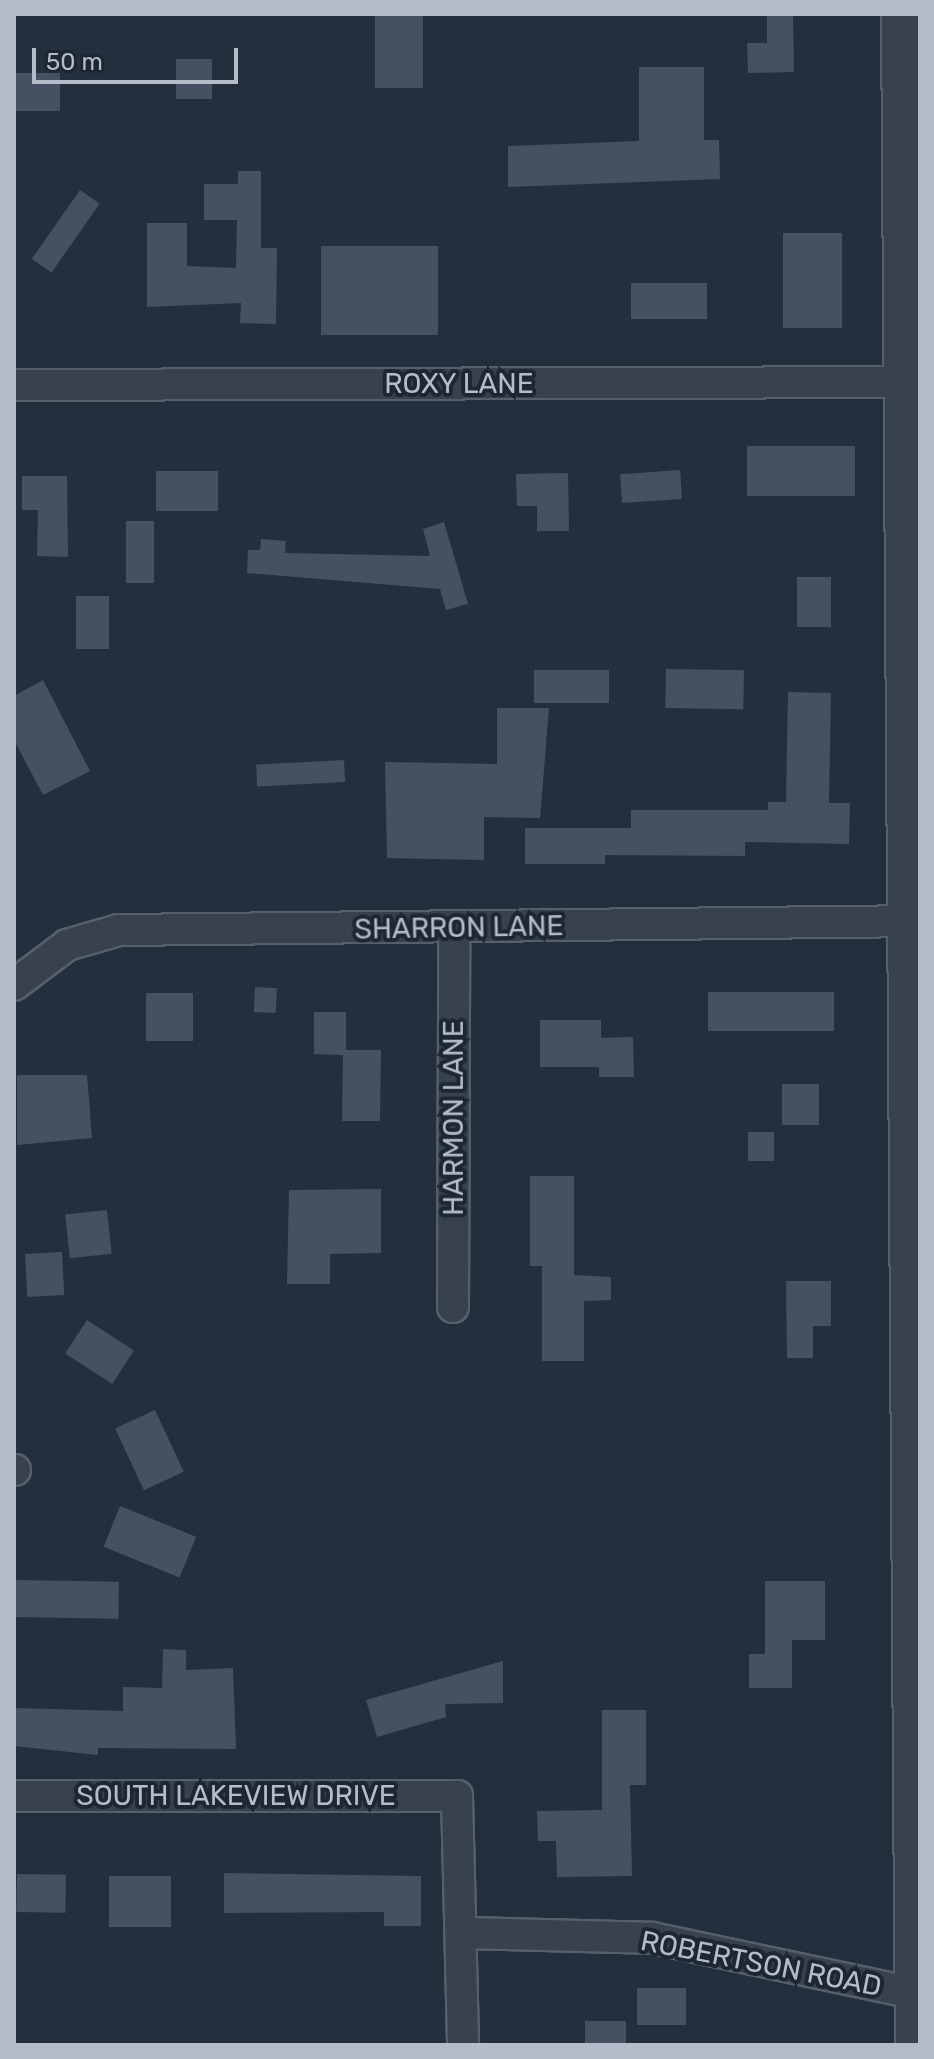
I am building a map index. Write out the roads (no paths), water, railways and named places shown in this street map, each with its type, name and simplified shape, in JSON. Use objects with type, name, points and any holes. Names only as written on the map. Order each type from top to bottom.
[{"type":"street","points":[[901,14],[912,921],[915,2045]]},
{"type":"street","name":"ROXY LANE","points":[[14,385],[904,382]]},
{"type":"street","name":"SHARRON LANE","points":[[14,985],[67,945],[119,930],[454,929],[912,921]]},
{"type":"street","name":"HARMON LANE","points":[[453,1307],[454,929]]},
{"type":"street","name":"SOUTH LAKEVIEW DRIVE","points":[[14,1796],[457,1796],[464,1933]]},
{"type":"street","points":[[463,2045],[464,1933]]},
{"type":"street","name":"ROBERTSON ROAD","points":[[464,1933],[652,1938],[913,1993]]}]
